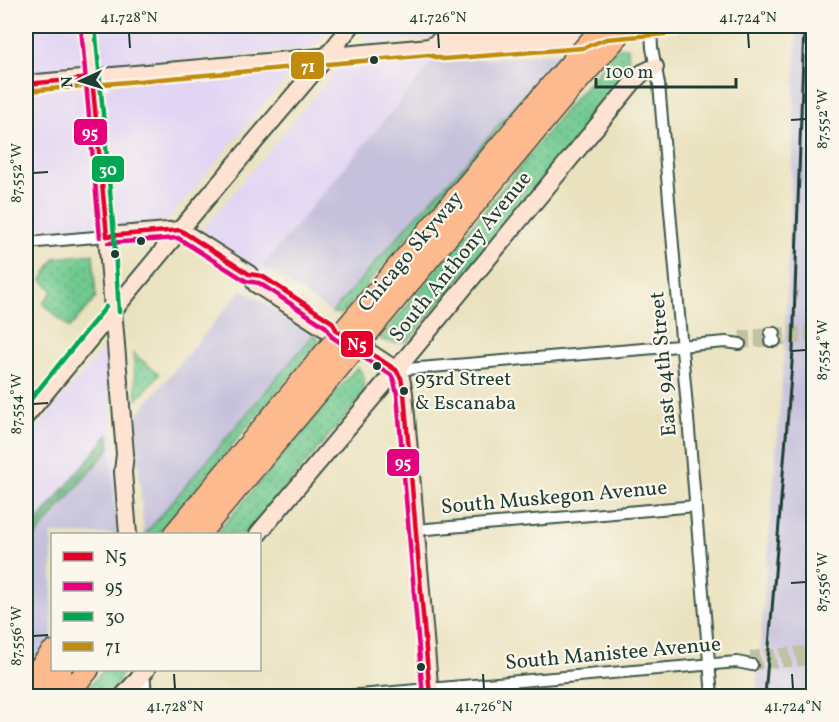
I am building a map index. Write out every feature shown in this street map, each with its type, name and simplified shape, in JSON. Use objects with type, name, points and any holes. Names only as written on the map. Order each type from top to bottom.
[{"type":"highway","name":"Chicago Skyway","points":[[556,94],[627,26]]},
{"type":"highway","name":"Chicago Skyway","points":[[175,533],[347,338],[556,94],[604,29]]},
{"type":"highway","name":"Chicago Skyway","points":[[200,533],[347,338]]},
{"type":"highway","points":[[26,685],[51,653]]},
{"type":"highway","points":[[38,696],[59,671]]},
{"type":"highway","points":[[65,696],[86,671]]},
{"type":"street","points":[[88,26],[125,454],[123,472],[128,533]]},
{"type":"street","points":[[26,416],[351,26]]},
{"type":"street","points":[[26,84],[430,47],[442,39],[581,28],[675,26]]},
{"type":"street","name":"East 94th Street","points":[[651,28],[659,84],[712,696]]},
{"type":"street","name":"South Anthony Avenue","points":[[259,533],[634,81],[655,68]]},
{"type":"street","points":[[26,243],[180,230],[249,274],[256,284],[396,370],[403,386],[430,693]]},
{"type":"street","points":[[396,370],[740,340]]},
{"type":"street","points":[[125,454],[131,471],[137,533]]},
{"type":"street","name":"South Muskegon Avenue","points":[[416,530],[696,506]]},
{"type":"street","name":"South Manistee Avenue","points":[[348,696],[430,693],[751,660]]},
{"type":"street","points":[[123,696],[144,671]]},
{"type":"street","points":[[145,671],[146,696]]},
{"type":"shaded area","points":[[26,26],[79,26],[83,70],[26,75]]},
{"type":"shaded area","points":[[98,26],[331,26],[312,49],[102,68]]},
{"type":"shaded area","points":[[372,26],[463,26],[458,32],[472,35],[367,43],[364,36]]},
{"type":"shaded area","points":[[797,26],[813,26],[813,696],[756,696],[784,358]]},
{"type":"shaded area","points":[[560,53],[468,161],[408,225],[332,313],[262,266],[432,63]]},
{"type":"shaded area","points":[[453,56],[449,61],[432,63],[262,266],[271,272],[268,276],[206,235],[204,228],[339,66]]},
{"type":"shaded area","points":[[285,70],[288,76],[166,222],[115,227],[102,86]]},
{"type":"shaded area","points":[[82,87],[85,91],[97,231],[26,237],[26,91]]},
{"type":"shaded area","points":[[242,289],[315,333],[217,451],[145,533],[135,417]]},
{"type":"shaded area","points":[[102,350],[106,351],[119,486],[114,493],[109,449],[26,548],[26,441]]},
{"type":"shaded area","points":[[110,448],[118,533],[51,533],[51,639],[26,671],[26,548]]},
{"type":"green space","points":[[628,47],[629,73],[626,79],[407,342],[392,343],[380,339],[569,105],[618,48]]},
{"type":"green space","points":[[560,53],[568,53],[520,104],[342,314],[332,313],[408,225],[468,161]]},
{"type":"green space","points":[[93,254],[96,298],[69,328],[43,303],[53,291],[42,280],[55,258]]},
{"type":"green space","points":[[315,333],[319,341],[159,533],[146,533]]},
{"type":"green space","points":[[133,353],[159,374],[137,400]]},
{"type":"green space","points":[[357,367],[363,375],[365,393],[247,533],[217,533]]},
{"type":"green space","points":[[109,434],[110,448],[28,545],[26,535]]},
{"type":"green space","points":[[103,671],[122,671],[111,696],[81,696]]},
{"type":"tunnel","points":[[775,333],[814,330]]},
{"type":"tunnel","points":[[740,336],[770,333]]},
{"type":"tunnel","points":[[775,341],[814,337]]},
{"type":"tunnel","points":[[740,344],[770,341]]},
{"type":"tunnel","points":[[750,656],[814,650]]},
{"type":"tunnel","points":[[752,665],[814,660]]},
{"type":"railway","points":[[765,696],[793,351],[804,26]]},
{"type":"transit line","name":"30","points":[[95,26],[119,312]]},
{"type":"transit line","name":"95","points":[[81,27],[100,237]]},
{"type":"transit line","name":"71","points":[[27,91],[429,55],[443,59],[583,48],[606,39],[676,33]]},
{"type":"transit line","name":"N5","points":[[92,78],[107,236]]},
{"type":"transit line","name":"N5","points":[[26,84],[92,78]]},
{"type":"transit line","name":"N5","points":[[107,236],[180,230],[249,274],[262,276],[332,322],[337,331],[396,370],[401,378],[404,393],[430,696]]},
{"type":"transit line","name":"95","points":[[108,243],[178,238],[246,281],[259,283],[326,327],[332,337],[391,375],[397,394],[423,696]]},
{"type":"transit line","name":"30","points":[[26,405],[106,307]]},
{"type":"place","name":"93rd Street & Escanaba","points":[[404,391]]}]
